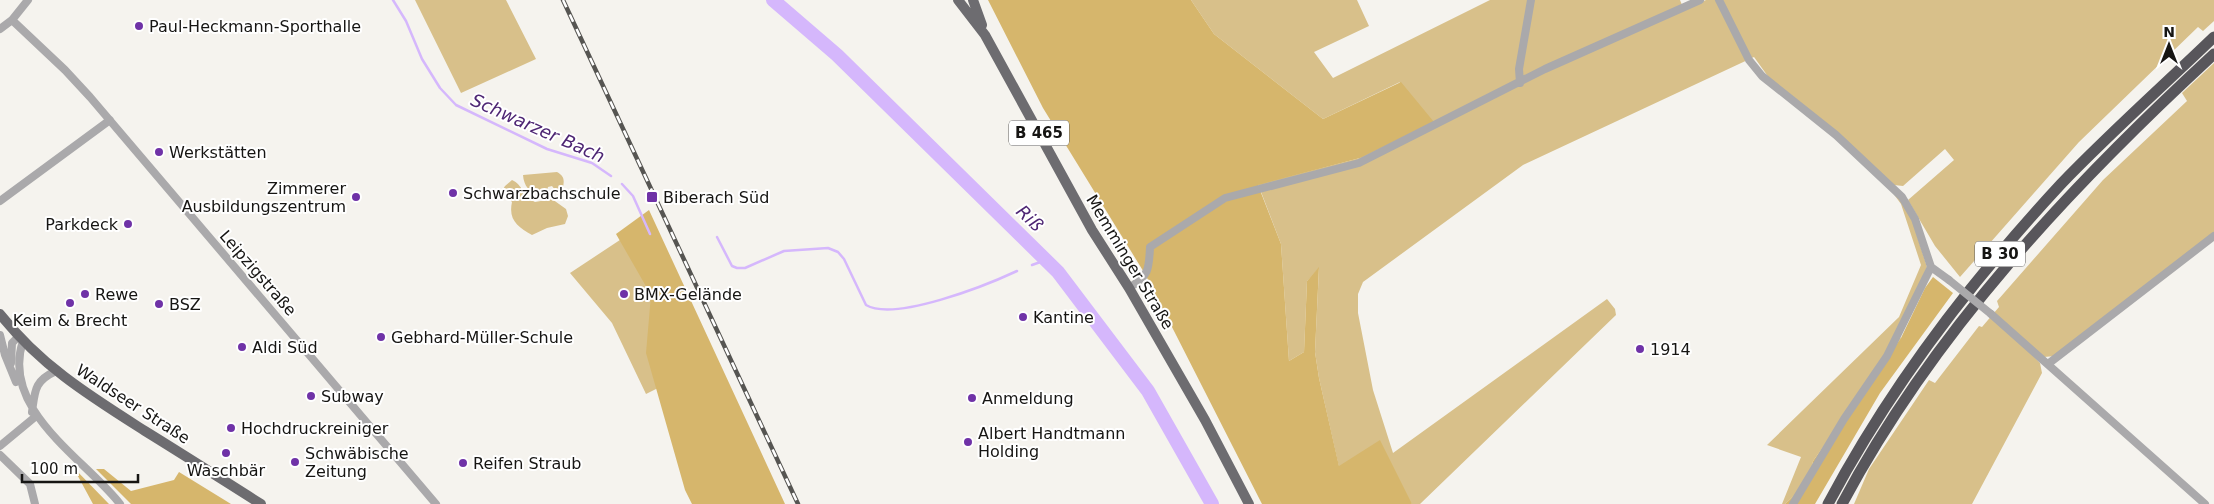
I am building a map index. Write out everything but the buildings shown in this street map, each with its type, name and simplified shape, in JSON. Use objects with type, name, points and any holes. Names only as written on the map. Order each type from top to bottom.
[{"type":"highway","name":"B 30","points":[[1828,504],[1848,464],[1891,396],[1940,327],[2016,235],[2062,184],[2214,37]]},
{"type":"highway","name":"B 30","points":[[1842,504],[1860,470],[1921,374],[1988,287],[2075,190],[2214,54]]},
{"type":"main road","name":"Memminger Straße","points":[[958,0],[985,35],[1092,230],[1130,288],[1206,420],[1249,504]]},
{"type":"main road","name":"Memminger Straße","points":[[973,0],[985,35]]},
{"type":"main road","name":"Waldseer Straße","points":[[0,314],[21,339],[56,372],[84,393],[261,504]]},
{"type":"street","points":[[0,29],[12,20],[28,0]]},
{"type":"street","points":[[1520,83],[1519,69],[1531,0]]},
{"type":"street","points":[[1130,288],[1145,277],[1149,268],[1150,248],[1225,198],[1359,163],[1545,69],[1700,0]]},
{"type":"street","points":[[1719,0],[1749,60],[1762,76],[1836,135],[1902,197],[1915,219],[1931,266],[1991,314],[2205,504]]},
{"type":"street","name":"Leipzigstraße","points":[[12,20],[65,70],[110,120],[436,504]]},
{"type":"street","points":[[0,200],[110,120]]},
{"type":"street","points":[[2048,364],[2214,236]]},
{"type":"street","points":[[1794,504],[1844,419],[1887,356],[1931,266]]},
{"type":"street","points":[[0,335],[21,395],[33,415],[53,439],[120,504]]},
{"type":"street","points":[[12,373],[10,349],[12,342],[21,339],[17,362],[21,395]]},
{"type":"street","points":[[0,446],[33,415],[34,392],[39,381],[56,372]]},
{"type":"street","points":[[0,455],[30,484],[35,504]]},
{"type":"shaded area","points":[[415,0],[506,0],[536,59],[461,93]]},
{"type":"shaded area","points":[[988,0],[1191,0],[1214,34],[1323,119],[1401,82],[1434,122],[1360,158],[1258,185],[1281,244],[1289,361],[1304,352],[1307,281],[1319,267],[1315,352],[1339,466],[1380,440],[1412,504],[1262,504],[1145,274],[1043,108]]},
{"type":"shaded area","points":[[1191,0],[1357,0],[1369,26],[1314,52],[1333,78],[1490,0],[1680,0],[1684,10],[1706,0],[2214,0],[2214,21],[2203,31],[2198,27],[2079,142],[1960,277],[1935,246],[1908,200],[1954,160],[1945,149],[1903,186],[1894,185],[1772,82],[1754,57],[1523,165],[1363,282],[1358,294],[1358,313],[1373,390],[1393,453],[1607,299],[1615,309],[1616,315],[1420,504],[1412,504],[1408,500],[1339,467],[1315,352],[1319,268],[1307,281],[1304,352],[1289,361],[1281,244],[1258,184],[1360,158],[1400,82],[1323,119],[1214,34]]},
{"type":"shaded area","points":[[2214,63],[2214,233],[2055,356],[2044,357],[2026,348],[2040,363],[2042,373],[1972,504],[1854,504],[1869,469],[1929,380],[1935,383],[1979,326],[1982,327],[1999,307],[1997,301],[2103,180],[2187,101],[2182,93]]},
{"type":"shaded area","points":[[557,172],[564,180],[562,192],[555,190],[552,186],[548,187],[547,191],[537,193],[527,188],[525,184],[523,175]]},
{"type":"shaded area","points":[[512,180],[535,202],[552,199],[566,209],[568,216],[565,224],[547,228],[532,235],[518,226],[511,214],[512,202],[502,191]]},
{"type":"shaded area","points":[[1887,185],[1900,199],[1912,220],[1927,267],[1896,335],[1901,338],[1813,461],[1809,482],[1785,504],[1782,504],[1801,457],[1767,445],[1899,317],[1921,265],[1901,204]]},
{"type":"shaded area","points":[[649,210],[785,504],[692,504],[685,490],[646,353],[651,295],[616,234]]},
{"type":"shaded area","name":"BMX-Gelände","points":[[632,232],[671,314],[660,387],[646,394],[612,323],[570,273]]},
{"type":"shaded area","points":[[1933,277],[1953,293],[1880,393],[1815,504],[1785,504],[1809,482],[1813,461],[1901,338],[1925,288]]},
{"type":"shaded area","points":[[73,467],[108,503],[109,504],[93,504]]},
{"type":"shaded area","points":[[96,469],[104,469],[131,491],[174,480],[179,472],[231,504],[131,504]]},
{"type":"waterway","name":"Schwarzer Bach","points":[[393,0],[406,21],[422,59],[440,88],[456,105],[547,149],[592,163],[611,176]]},
{"type":"waterway","name":"Riß","points":[[773,0],[837,55],[1058,272],[1148,391],[1212,504]]},
{"type":"waterway","name":"Schwarzer Bach","points":[[622,184],[633,196],[650,234]]},
{"type":"waterway","name":"Schwarzer Bach","points":[[717,237],[732,266],[737,268],[745,268],[784,251],[828,248],[838,252],[844,259],[866,305],[880,309],[898,309],[941,300],[985,285],[1017,271]]},
{"type":"waterway","name":"Schwarzer Bach","points":[[1032,265],[1046,260]]},
{"type":"railway","points":[[563,0],[798,504]]},
{"type":"place","name":"Paul-Heckmann-Sporthalle","points":[[139,26]]},
{"type":"place","name":"Werkstätten","points":[[159,152]]},
{"type":"place","name":"Schwarzbachschule","points":[[453,193]]},
{"type":"place","name":"Zimmerer Ausbildungszentrum","points":[[356,197]]},
{"type":"place","name":"Biberach Süd","points":[[652,197]]},
{"type":"place","name":"Parkdeck","points":[[128,224]]},
{"type":"place","name":"Rewe","points":[[85,294]]},
{"type":"place","name":"BMX-Gelände","points":[[624,294]]},
{"type":"place","name":"Keim & Brecht","points":[[70,303]]},
{"type":"place","name":"BSZ","points":[[159,304]]},
{"type":"place","name":"Kantine","points":[[1023,317]]},
{"type":"place","name":"Gebhard-Müller-Schule","points":[[381,337]]},
{"type":"place","name":"Aldi Süd","points":[[242,347]]},
{"type":"place","name":"1914","points":[[1640,349]]},
{"type":"place","name":"Subway","points":[[311,396]]},
{"type":"place","name":"Anmeldung","points":[[972,398]]},
{"type":"place","name":"Hochdruckreiniger","points":[[231,428]]},
{"type":"place","name":"Albert Handtmann Holding","points":[[968,442]]},
{"type":"place","name":"Waschbär","points":[[226,453]]},
{"type":"place","name":"Schwäbische Zeitung","points":[[295,462]]},
{"type":"place","name":"Reifen Straub","points":[[463,463]]}]
